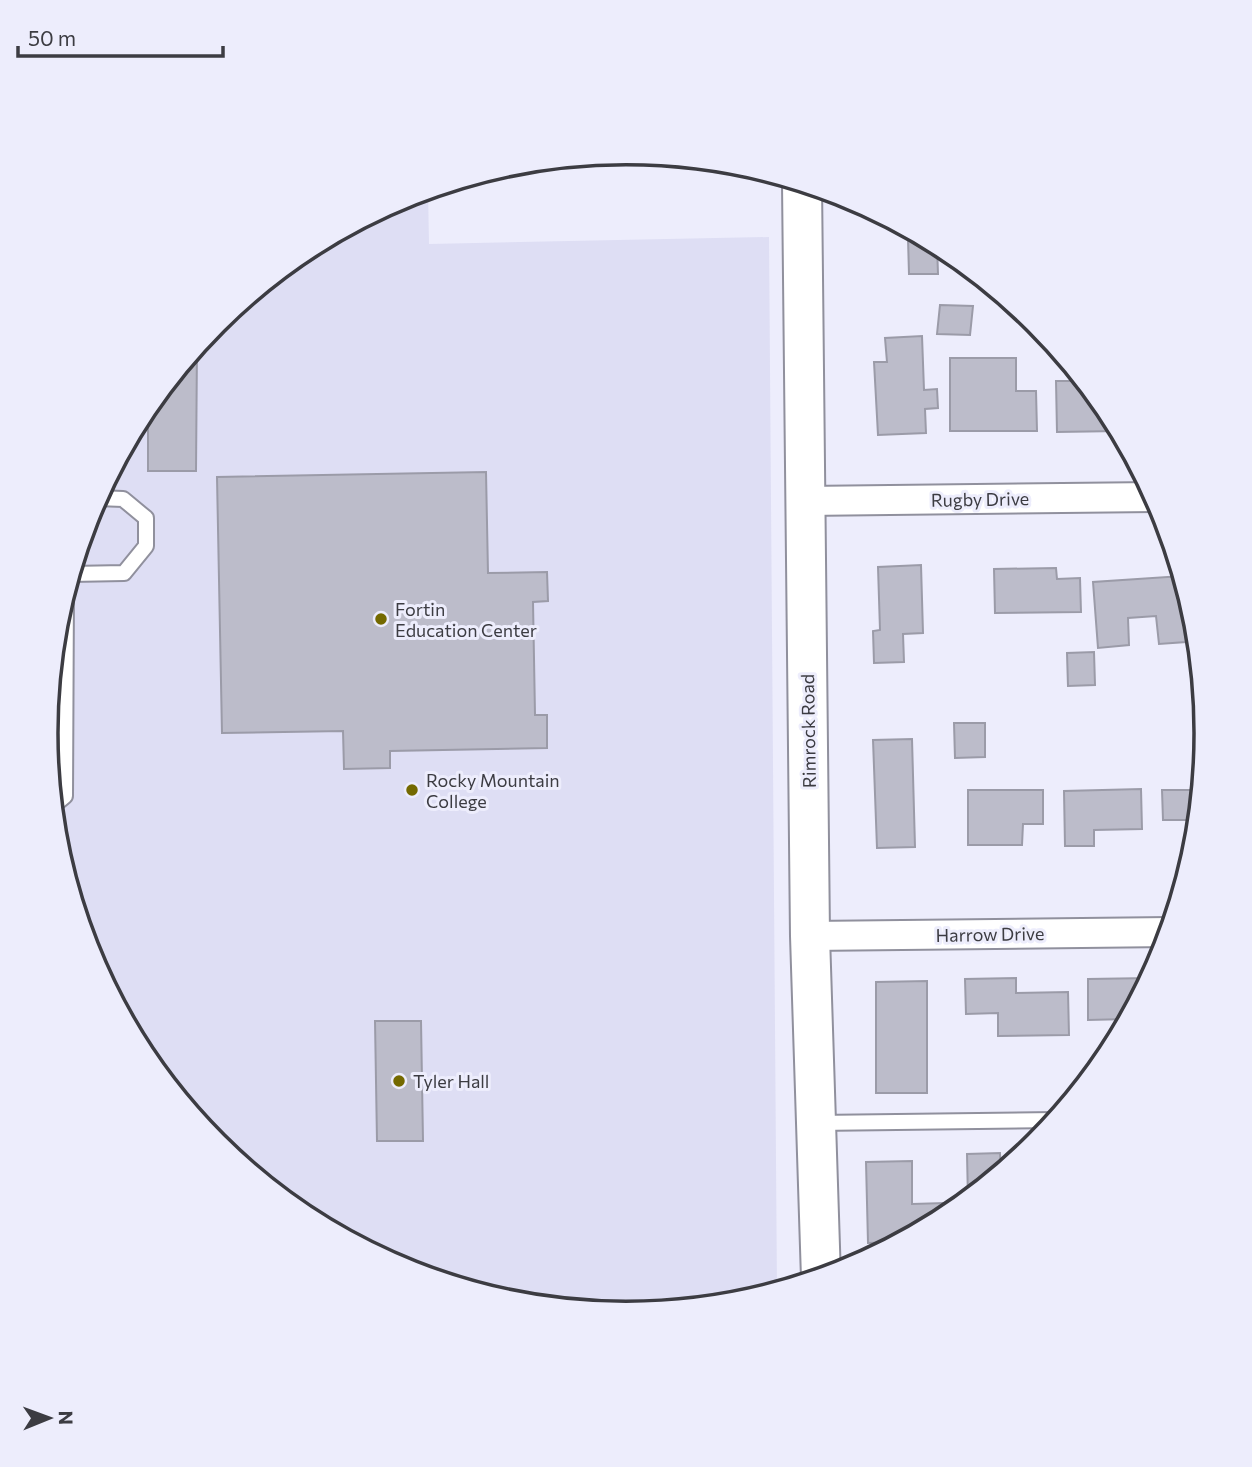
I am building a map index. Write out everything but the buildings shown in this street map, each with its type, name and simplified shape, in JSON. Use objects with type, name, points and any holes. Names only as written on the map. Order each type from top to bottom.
[{"type":"main road","name":"Rimrock Road","points":[[802,193],[810,936],[821,1267]]},
{"type":"street","name":"Rugby Drive","points":[[805,501],[1143,497]]},
{"type":"street","name":"Harrow Drive","points":[[810,936],[1158,932]]},
{"type":"lane","points":[[81,574],[124,573],[146,546],[146,518],[123,499],[109,498]]},
{"type":"lane","points":[[62,799],[65,796],[66,643]]},
{"type":"lane","points":[[816,1123],[1042,1120]]},
{"type":"shaded area","name":"Rocky Mountain College","points":[[428,201],[429,244],[769,237],[777,1281],[700,1297],[626,1302],[589,1301],[515,1291],[443,1272],[342,1226],[310,1206],[251,1161],[224,1135],[175,1079],[134,1018],[116,985],[101,951],[77,881],[59,771],[59,696],[63,659],[77,586],[88,551],[116,482],[134,449],[175,388],[199,359],[251,306],[280,283],[342,241],[375,224]]},
{"type":"place","name":"Fortin Education Center","points":[[381,619]]},
{"type":"place","name":"Rocky Mountain College","points":[[412,790]]},
{"type":"place","name":"Tyler Hall","points":[[399,1081]]}]
